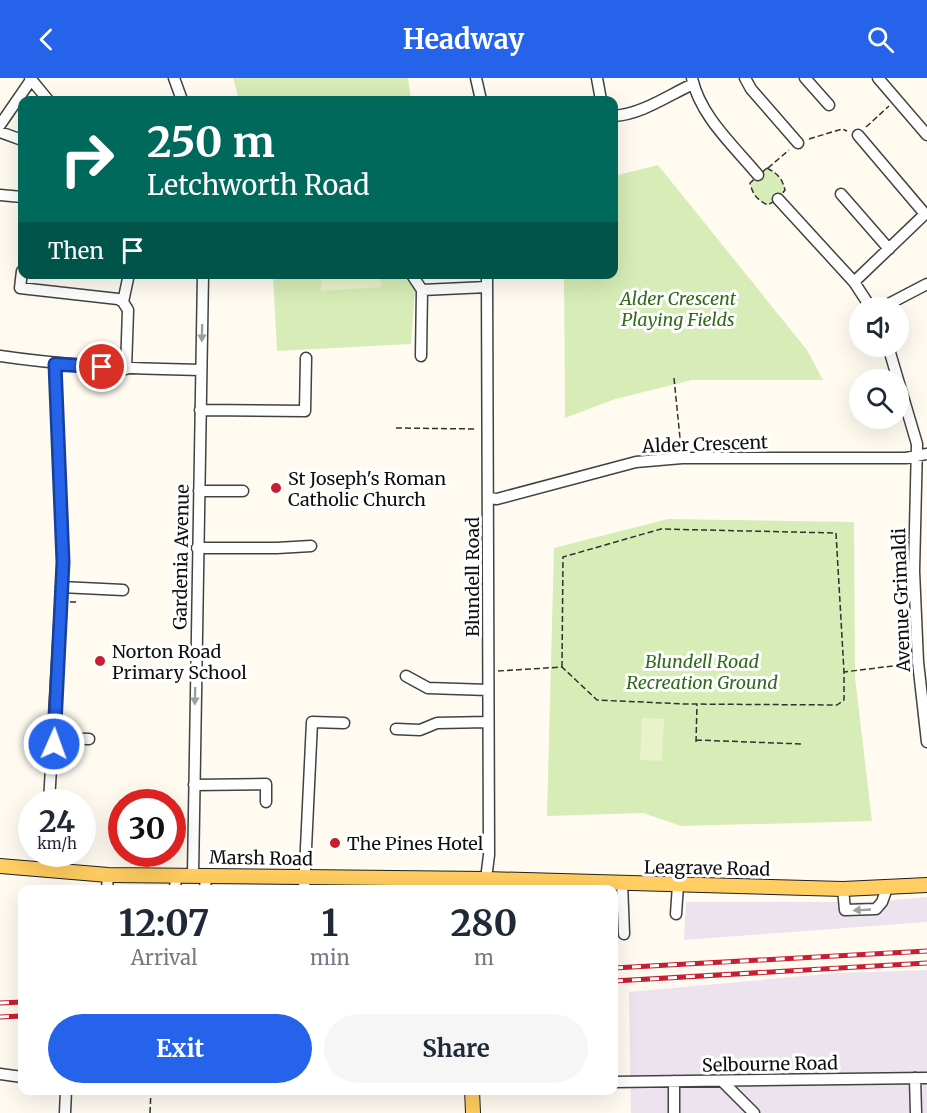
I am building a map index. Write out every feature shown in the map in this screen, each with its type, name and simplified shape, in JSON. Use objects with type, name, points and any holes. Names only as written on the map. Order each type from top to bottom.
[{"type":"main road","name":"Marsh Road","points":[[0,866],[176,882],[202,880],[486,884]]},
{"type":"main road","name":"Leagrave Road","points":[[486,884],[533,881],[843,889],[927,885]]},
{"type":"main road","points":[[524,885],[533,881]]},
{"type":"main road","points":[[472,1095],[473,1113]]},
{"type":"street","points":[[174,78],[181,96]]},
{"type":"street","points":[[476,78],[480,96]]},
{"type":"street","points":[[597,78],[600,96]]},
{"type":"street","points":[[745,78],[751,89],[798,142]]},
{"type":"street","points":[[805,78],[829,105]]},
{"type":"street","points":[[878,78],[927,135]]},
{"type":"street","points":[[19,96],[30,79],[45,96]]},
{"type":"street","points":[[618,115],[640,111],[692,81],[715,124],[762,172]]},
{"type":"street","points":[[0,125],[18,97]]},
{"type":"street","points":[[0,132],[18,139]]},
{"type":"street","points":[[854,282],[925,214],[858,135]]},
{"type":"street","points":[[841,194],[889,249]]},
{"type":"street","points":[[0,195],[18,197]]},
{"type":"street","points":[[778,199],[854,282],[864,297]]},
{"type":"street","points":[[21,279],[20,288],[118,299],[123,302],[128,310],[126,369]]},
{"type":"street","points":[[123,302],[128,279]]},
{"type":"street","name":"Gardenia Avenue","points":[[202,880],[194,784],[203,279]]},
{"type":"street","points":[[415,279],[422,290],[421,356]]},
{"type":"street","name":"Blundell Road","points":[[486,884],[489,855],[488,279]]},
{"type":"street","points":[[902,297],[927,284]]},
{"type":"street","points":[[422,290],[488,287]]},
{"type":"street","points":[[0,356],[55,364],[126,369],[201,370]]},
{"type":"street","name":"Avenue Grimaldi","points":[[891,357],[922,456],[914,571],[918,662],[927,742]]},
{"type":"street","points":[[200,410],[305,411],[306,358]]},
{"type":"street","points":[[51,789],[63,562],[55,364]]},
{"type":"street","name":"Alder Crescent","points":[[489,498],[497,499],[636,462],[682,458],[922,456]]},
{"type":"street","points":[[199,491],[243,491]]},
{"type":"street","points":[[198,548],[310,546]]},
{"type":"street","points":[[61,587],[123,590]]},
{"type":"street","points":[[406,676],[428,688],[488,690]]},
{"type":"street","points":[[304,883],[312,722],[344,723]]},
{"type":"street","points":[[396,729],[420,730],[437,723],[488,722]]},
{"type":"street","points":[[54,738],[89,739]]},
{"type":"street","points":[[194,784],[266,784],[266,802]]},
{"type":"street","points":[[107,885],[108,875]]},
{"type":"street","points":[[622,883],[624,934]]},
{"type":"street","points":[[676,914],[678,885]]},
{"type":"street","points":[[843,889],[845,910],[876,909],[882,902],[887,888]]},
{"type":"street","points":[[0,1074],[18,1076]]},
{"type":"street","points":[[915,1078],[916,1113]]},
{"type":"street","name":"Selbourne Road","points":[[618,1082],[927,1078]]},
{"type":"street","points":[[674,1081],[674,1113]]},
{"type":"street","points":[[723,1082],[754,1113]]},
{"type":"street","points":[[65,1113],[66,1095]]},
{"type":"path","points":[[762,172],[775,172],[782,179],[785,190],[778,199],[768,205],[753,195],[750,183],[762,172],[798,142],[842,129],[858,135],[898,99]]},
{"type":"path","points":[[674,378],[682,458]]},
{"type":"path","points":[[396,428],[488,429]]},
{"type":"path","points":[[495,675],[496,670],[562,667],[597,700],[697,704],[837,705],[844,700],[844,672],[836,532],[673,529],[651,531],[563,557],[562,667]]},
{"type":"path","points":[[844,672],[918,662]]},
{"type":"path","points":[[697,704],[696,741],[802,744]]},
{"type":"path","points":[[150,1113],[151,1095]]},
{"type":"shaded area","points":[[927,897],[927,922],[684,940],[686,902],[873,902]]},
{"type":"shaded area","points":[[927,970],[927,1113],[631,1113],[629,992],[837,973]]},
{"type":"green space","points":[[233,78],[408,78],[410,96],[238,96]]},
{"type":"green space","name":"Alder Crescent Playing Fields","points":[[658,165],[807,350],[823,380],[692,380],[615,399],[565,418],[564,279],[618,279],[618,175]]},
{"type":"green space","points":[[767,168],[779,177],[785,190],[778,199],[768,205],[756,197],[750,183]]},
{"type":"green space","points":[[273,279],[416,279],[411,344],[277,351]]},
{"type":"green space","points":[[321,279],[380,279],[381,287],[321,291]]},
{"type":"green space","name":"Blundell Road Recreation Ground","points":[[668,519],[854,522],[855,677],[872,821],[681,826],[643,813],[547,816],[554,548]]},
{"type":"green space","points":[[642,718],[664,719],[662,761],[640,760]]},
{"type":"railway","points":[[618,968],[927,951]]},
{"type":"railway","points":[[618,981],[927,963]]},
{"type":"railway","points":[[0,1003],[18,1002]]},
{"type":"railway","points":[[0,1017],[18,1016]]},
{"type":"place","name":"St Joseph's Roman Catholic Church","points":[[276,488]]},
{"type":"place","name":"Norton Road Primary School","points":[[100,661]]},
{"type":"place","name":"The Pines Hotel","points":[[335,843]]},
{"type":"route","points":[[54,744],[63,562],[55,364],[102,367]]}]
